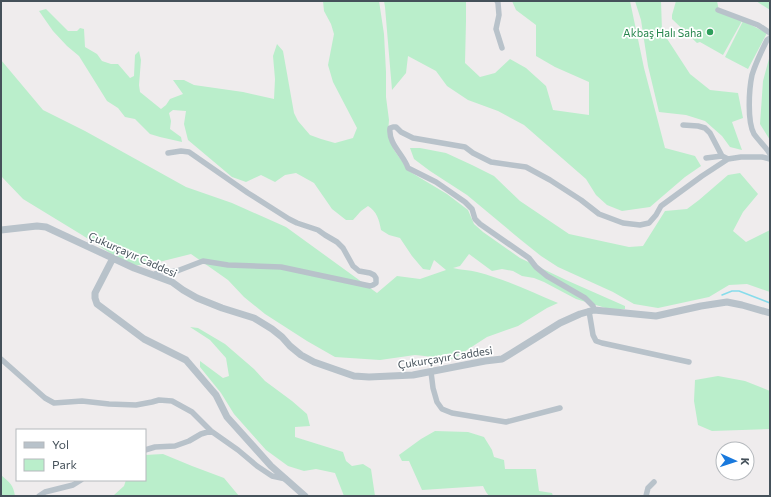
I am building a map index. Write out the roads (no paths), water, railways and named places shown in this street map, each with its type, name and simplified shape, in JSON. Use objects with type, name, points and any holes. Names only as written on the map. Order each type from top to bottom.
[{"type":"street","points":[[497,1],[499,15],[496,29],[502,48]]},
{"type":"street","points":[[718,10],[758,25],[770,33]]},
{"type":"street","points":[[770,38],[767,40],[752,75],[749,100],[750,120],[754,134],[770,154]]},
{"type":"street","points":[[683,125],[705,128],[710,133],[725,158]]},
{"type":"street","points":[[689,362],[596,341],[593,335],[593,306],[585,298],[547,276],[536,267],[529,258],[480,224],[475,219],[472,209],[465,202],[436,182],[408,168],[406,161],[394,144],[390,128],[396,127],[401,132],[413,138],[465,147],[491,162],[526,167],[550,180],[581,200],[599,214],[623,223],[640,225],[649,223],[661,206],[725,158]]},
{"type":"street","points":[[154,275],[158,272],[177,271],[203,261],[228,265],[281,268],[370,286],[376,283],[374,275],[359,271],[352,266],[343,248],[318,230],[289,219],[248,193],[189,152],[181,151],[168,153]]},
{"type":"street","points":[[706,158],[762,157],[770,160]]},
{"type":"street","name":"Çukurçayır Caddesi","points":[[1,230],[37,226],[46,227],[134,268],[172,282],[197,298],[254,318],[272,329],[301,355],[314,362],[354,376],[369,377],[413,375],[502,359],[560,323],[592,310],[656,316],[727,302],[770,313]]},
{"type":"street","points":[[113,258],[96,293],[95,298],[97,304],[144,339],[186,360],[216,394],[227,417],[271,466],[305,496]]},
{"type":"street","points":[[1,359],[45,398],[54,402],[82,401],[136,405],[159,400],[172,401],[192,412],[211,431],[272,476],[286,479]]},
{"type":"street","points":[[431,372],[437,402],[442,409],[452,414],[506,422],[560,408]]},
{"type":"street","points":[[146,450],[155,447],[175,446],[211,431]]},
{"type":"street","points":[[39,496],[45,492],[73,485],[79,481]]},
{"type":"street","points":[[646,496],[648,488],[654,482]]},
{"type":"waterway","points":[[722,295],[732,291],[739,291],[770,303]]},
{"type":"place","name":"Akbaş Halı Saha","points":[[710,32]]}]
